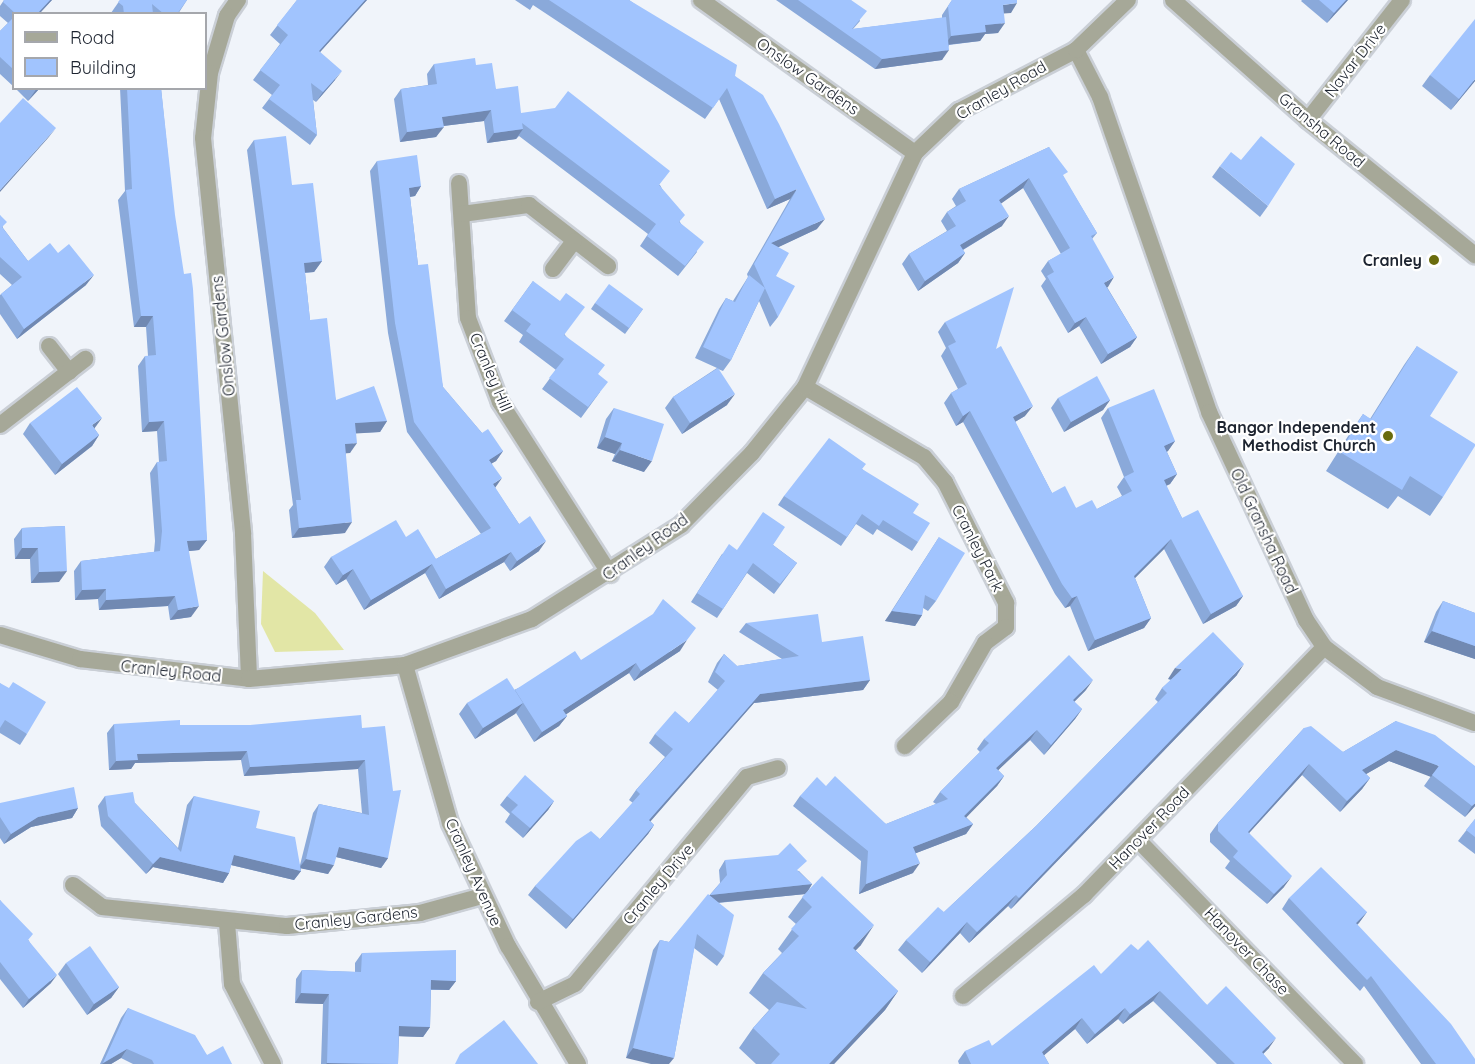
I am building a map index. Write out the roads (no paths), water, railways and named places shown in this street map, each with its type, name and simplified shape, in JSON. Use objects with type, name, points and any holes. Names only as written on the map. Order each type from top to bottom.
[{"type":"street","name":"Onslow Gardens","points":[[238,0],[228,16],[210,73],[203,138],[243,534],[249,679]]},
{"type":"street","name":"Onslow Gardens","points":[[701,0],[915,153]]},
{"type":"street","name":"Cranley Road","points":[[0,635],[80,659],[249,679],[405,665],[532,619],[610,574],[681,525],[752,453],[805,387],[915,153],[959,111],[1076,50],[1128,0]]},
{"type":"street","name":"Gransha Road","points":[[1173,0],[1308,120],[1475,255]]},
{"type":"street","name":"Navar Drive","points":[[1308,120],[1402,0]]},
{"type":"street","name":"Old Gransha Road","points":[[1076,50],[1100,97],[1209,412],[1306,621],[1324,647],[1377,687],[1475,723]]},
{"type":"street","name":"Cranley Hill","points":[[459,183],[468,318],[500,402],[610,574]]},
{"type":"street","points":[[462,214],[529,205],[608,266]]},
{"type":"street","points":[[553,269],[574,241]]},
{"type":"street","points":[[49,346],[69,372]]},
{"type":"street","points":[[0,425],[85,359]]},
{"type":"street","name":"Cranley Park","points":[[805,387],[924,457],[945,482],[1006,603],[1006,627],[986,643],[951,702],[905,746]]},
{"type":"street","name":"Hanover Road","points":[[963,996],[1084,894],[1324,647]]},
{"type":"street","name":"Cranley Avenue","points":[[405,665],[450,823],[482,896],[538,1002],[578,1064]]},
{"type":"street","name":"Cranley Drive","points":[[538,1002],[575,984],[747,777],[778,768]]},
{"type":"street","name":"Hanover Chase","points":[[1138,840],[1354,1063]]},
{"type":"street","name":"Cranley Gardens","points":[[73,885],[102,907],[227,923],[287,926],[420,913],[482,896]]},
{"type":"street","points":[[227,923],[232,984],[273,1064]]},
{"type":"place","name":"Cranley","points":[[1434,260]]},
{"type":"place","name":"Bangor Independent Methodist Church","points":[[1388,436]]}]
